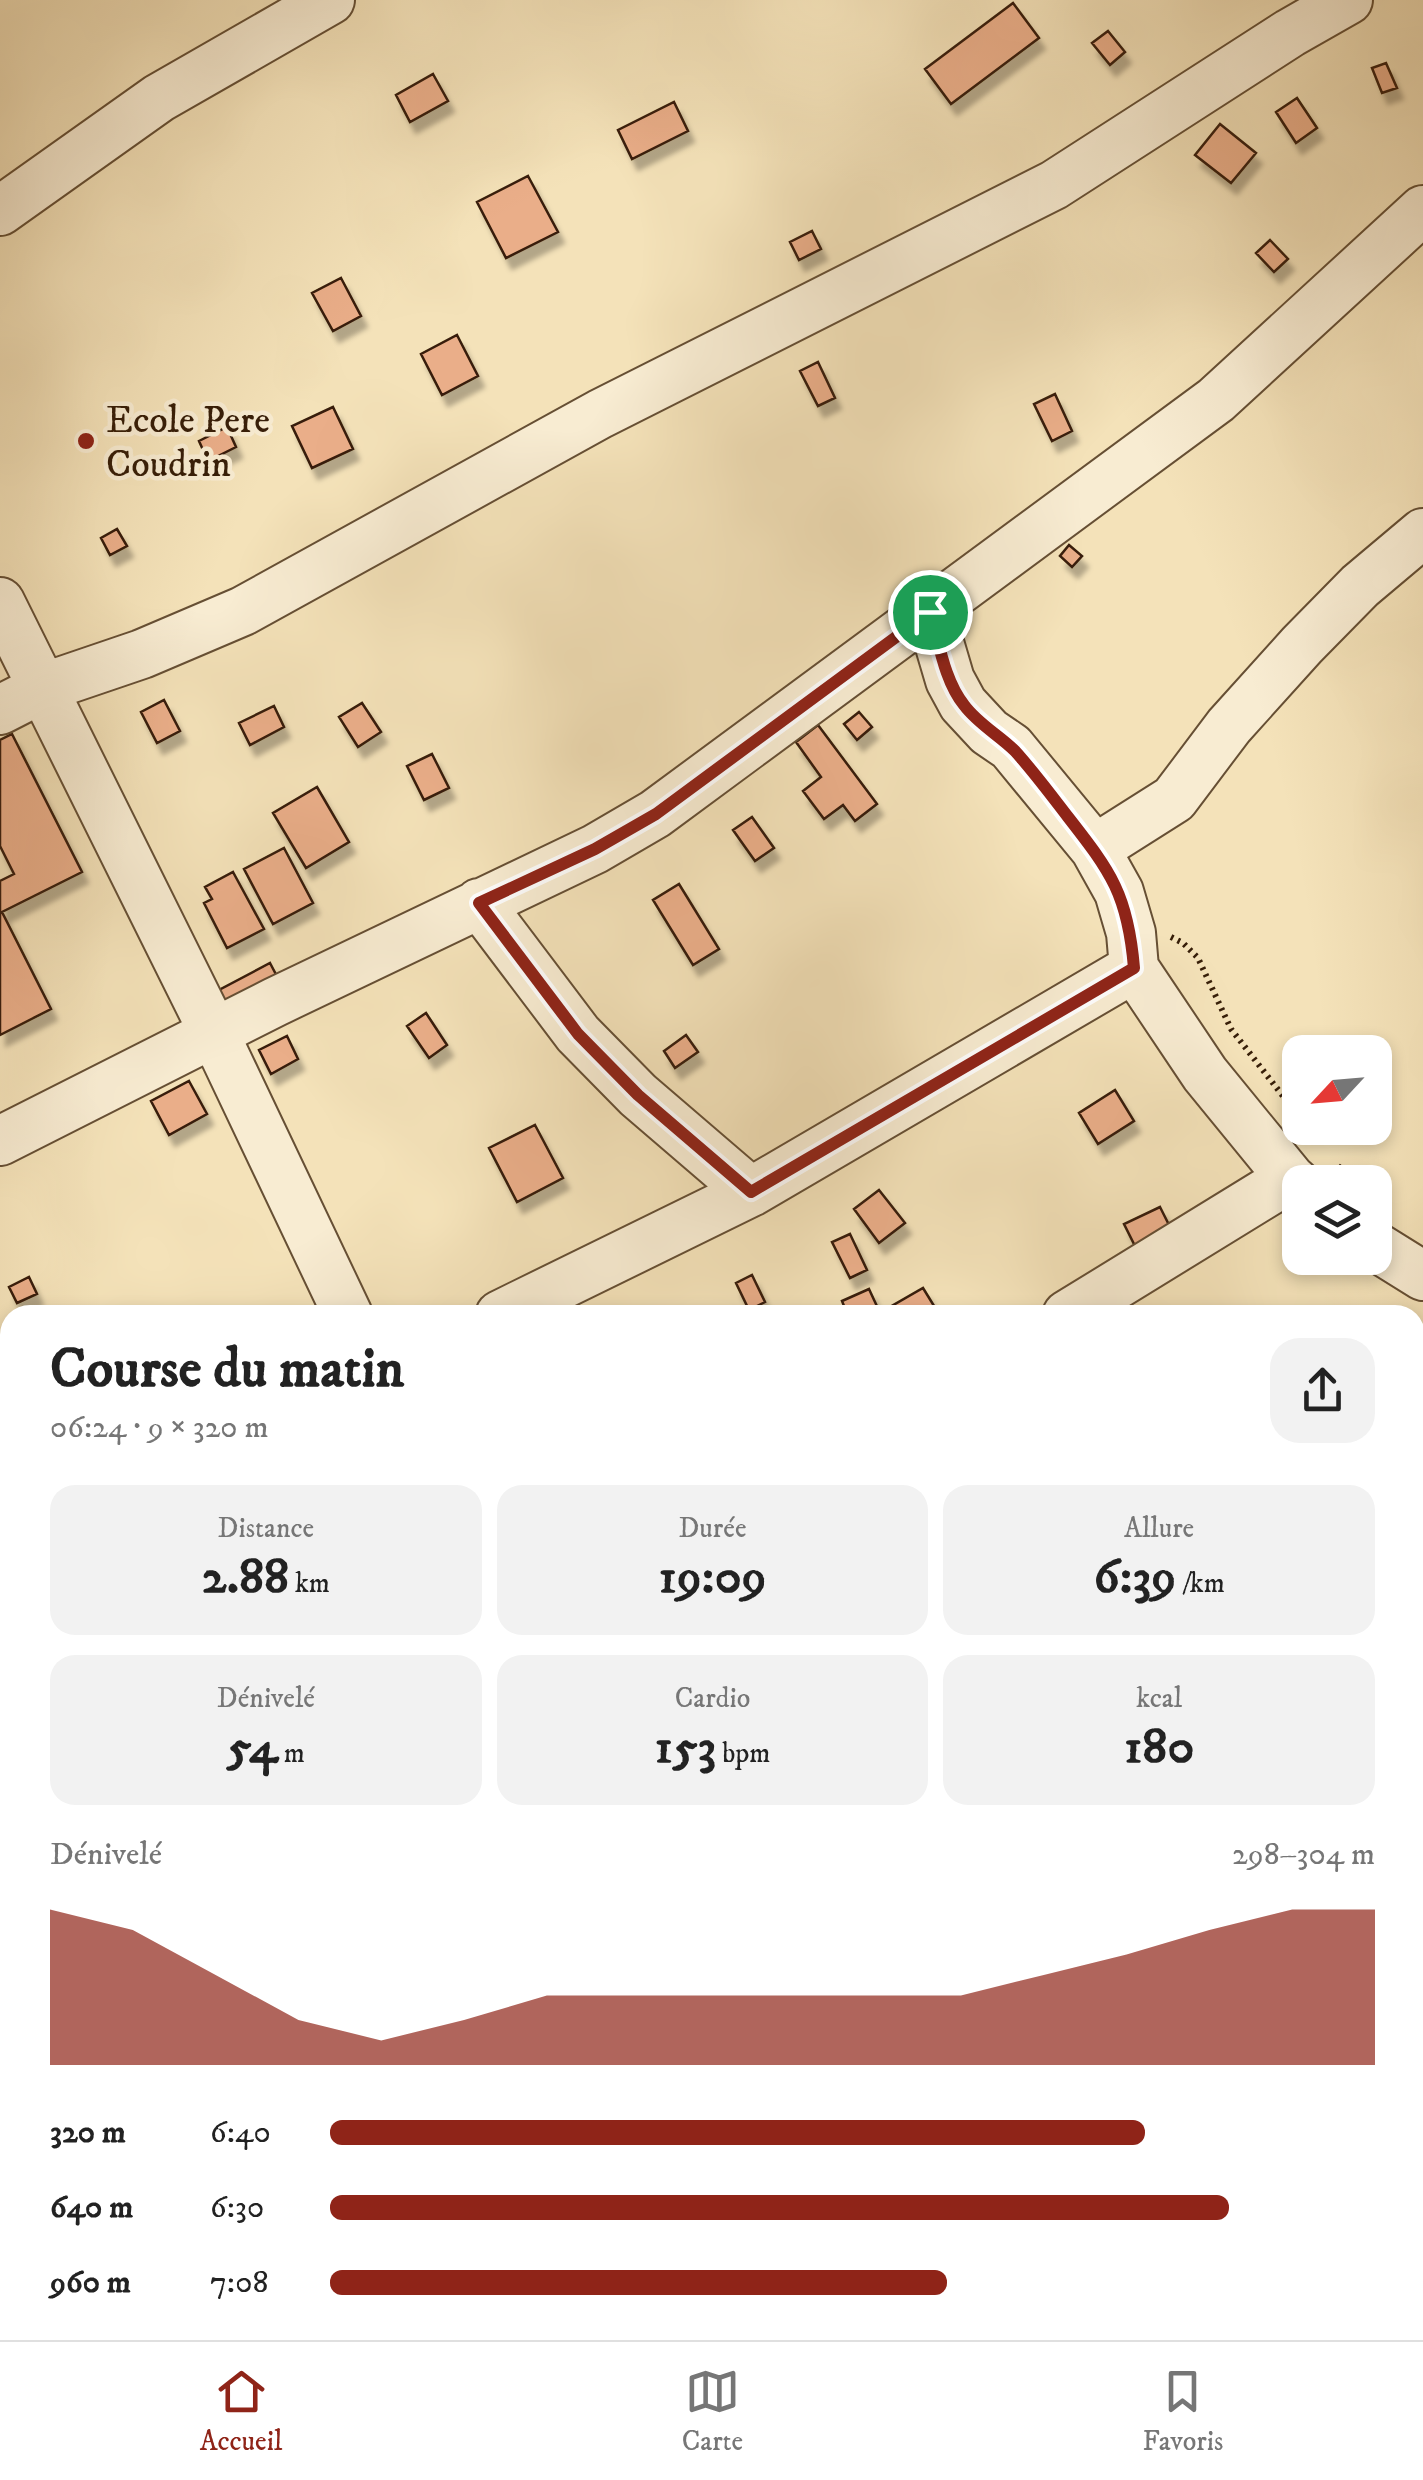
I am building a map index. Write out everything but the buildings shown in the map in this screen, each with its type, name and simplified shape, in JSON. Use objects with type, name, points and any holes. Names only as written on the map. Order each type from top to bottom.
[{"type":"street","points":[[0,211],[159,98],[330,0]]},
{"type":"street","points":[[0,710],[45,687],[142,654],[243,611],[600,414],[1054,185],[1348,0]]},
{"type":"street","points":[[0,1141],[595,849],[656,814],[1216,400],[1423,210]]},
{"type":"street","points":[[1095,849],[1174,799],[1229,726],[1302,645],[1360,586],[1423,533]]},
{"type":"street","points":[[0,602],[214,1033],[343,1305]]},
{"type":"street","points":[[930,612],[950,680],[962,704],[1012,748],[1095,849],[1119,892],[1133,950],[1205,1074],[1282,1166]]},
{"type":"street","points":[[479,903],[578,1034],[638,1095],[751,1192]]},
{"type":"street","points":[[520,1305],[751,1192],[1133,950]]},
{"type":"street","points":[[1084,1305],[1282,1190]]},
{"type":"street","points":[[1392,1257],[1423,1276]]},
{"type":"path","points":[[1133,950],[1160,932],[1183,942],[1198,958],[1231,1029],[1282,1098]]},
{"type":"place","name":"Ecole Pere Coudrin","points":[[86,441]]},
{"type":"route","points":[[930,612],[950,680],[962,704],[1034,773],[1106,868],[1119,892],[1131,932],[1134,968],[751,1192],[638,1095],[578,1034],[479,903],[595,849],[656,814],[930,612]]}]
